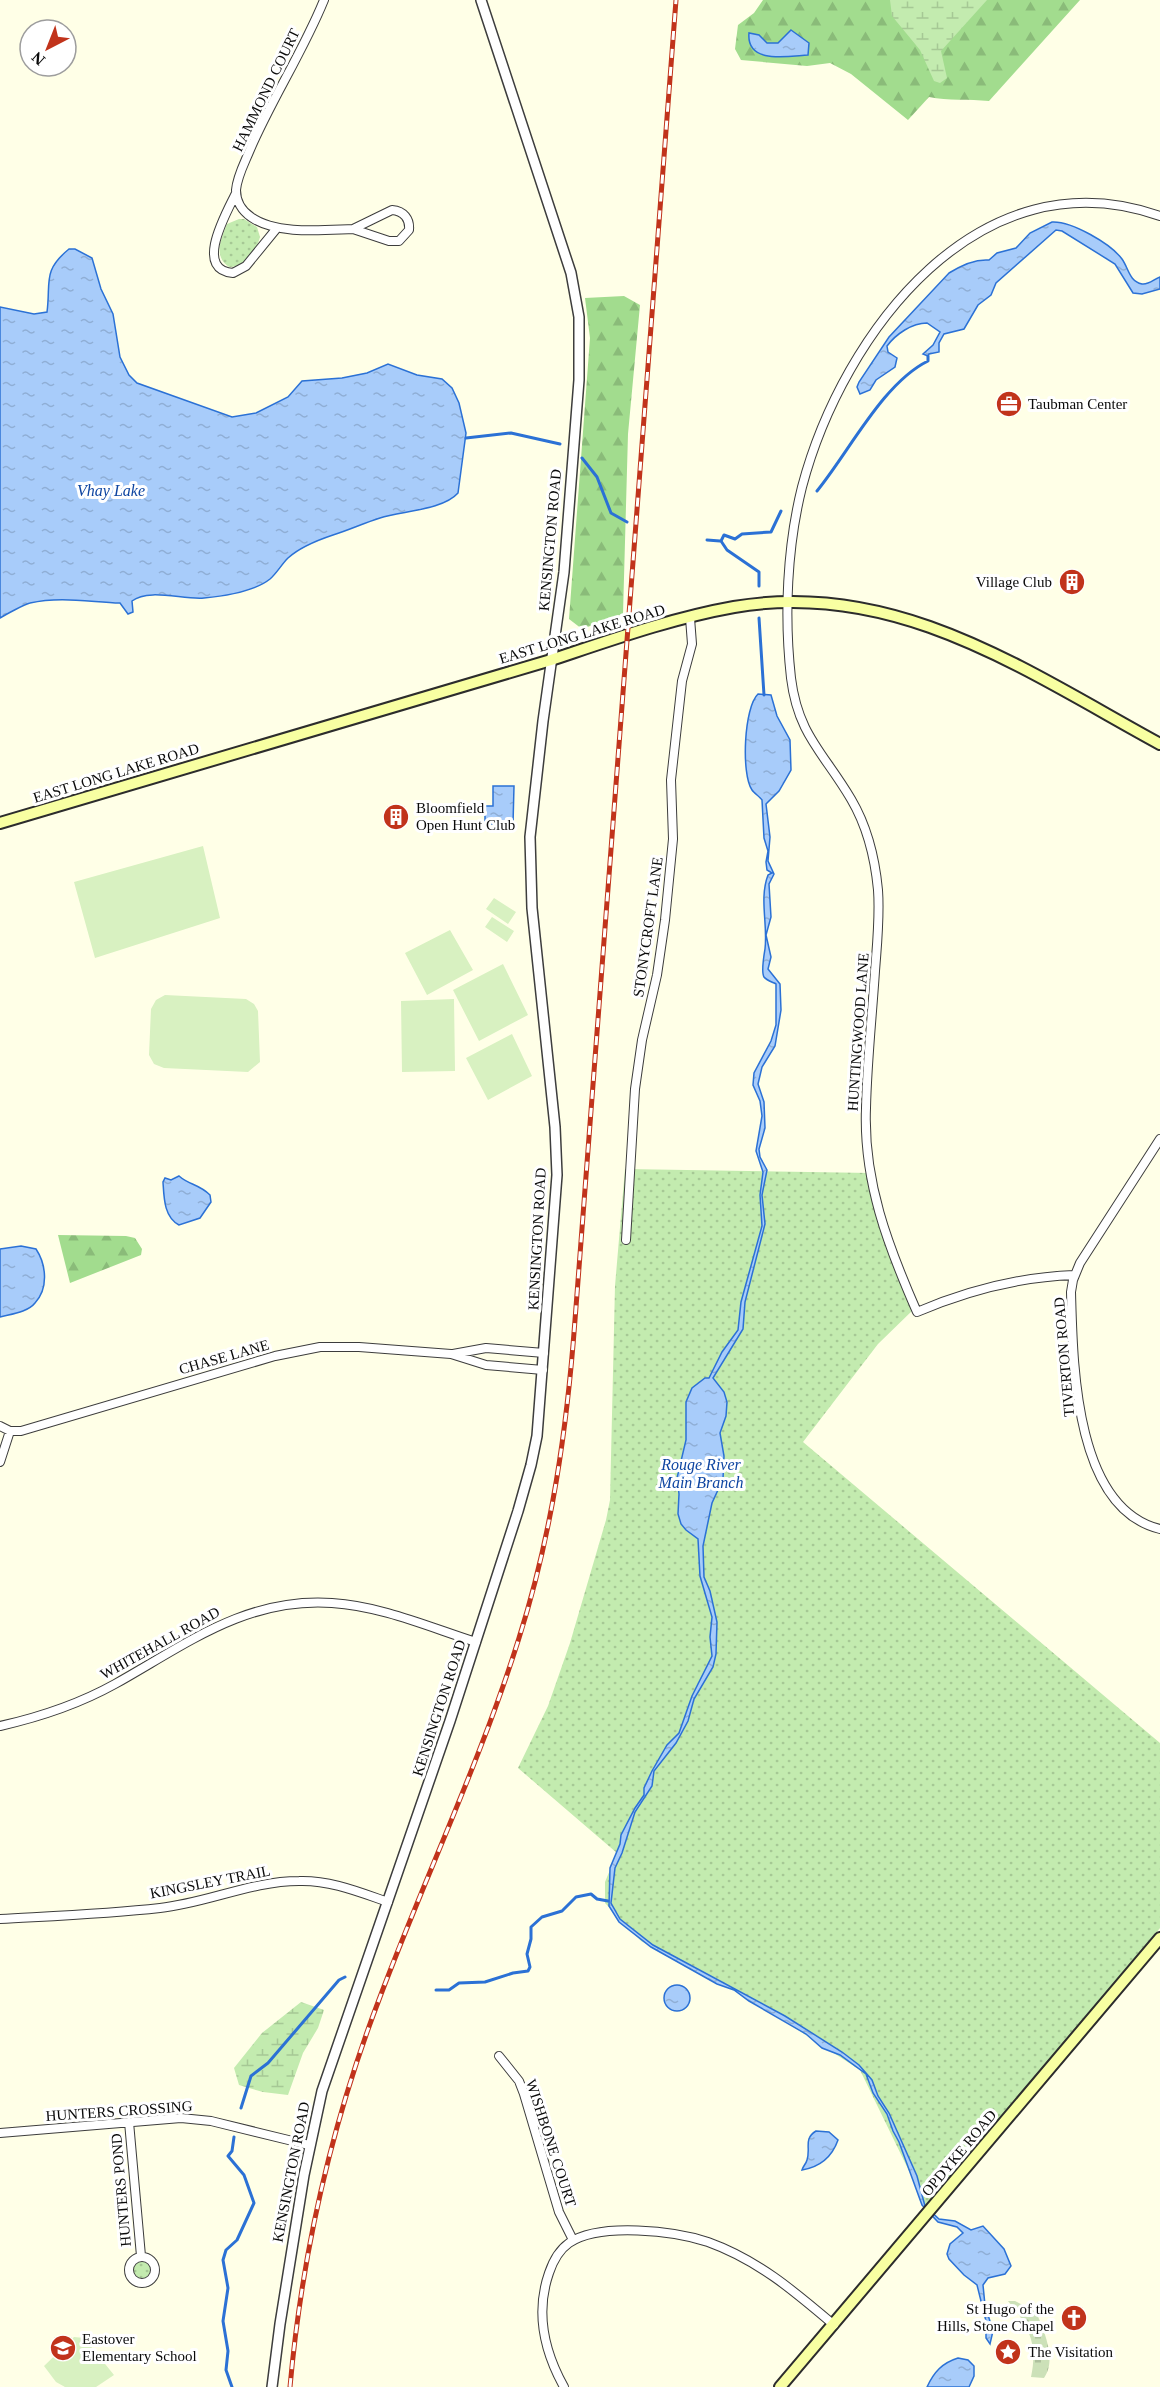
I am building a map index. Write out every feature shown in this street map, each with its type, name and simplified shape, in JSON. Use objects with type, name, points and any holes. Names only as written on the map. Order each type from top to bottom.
[{"type":"main road","name":"EAST LONG LAKE ROAD","points":[[0,823],[551,660],[639,631],[734,607],[788,603],[848,607],[882,613],[938,629],[1003,658],[1160,744]]},
{"type":"main road","name":"OPDYKE ROAD","points":[[780,2387],[1160,1938]]},
{"type":"street","name":"HAMMOND COURT","points":[[277,228],[246,266],[233,273],[222,270],[215,262],[213,249],[256,137],[324,0]]},
{"type":"street","name":"KENSINGTON ROAD","points":[[272,2387],[309,2145],[335,2051],[476,1642],[531,1465],[537,1436],[543,1370],[557,1175],[555,1127],[532,908],[530,848],[535,786],[566,540],[579,380],[579,317],[571,273],[481,0]]},
{"type":"street","points":[[236,193],[238,202],[248,216],[277,228],[353,229],[394,242],[404,238],[409,225],[402,213],[392,210],[353,229]]},
{"type":"street","points":[[788,603],[796,517],[817,441],[841,385],[855,361],[879,326],[910,289],[969,238],[1024,211],[1067,203],[1095,202],[1132,207],[1160,216]]},
{"type":"street","name":"HUNTINGWOOD LANE","points":[[788,603],[791,675],[799,715],[811,740],[858,812],[874,863],[879,904],[879,931],[866,1111],[867,1141],[878,1210],[886,1239],[916,1312],[956,1298],[1010,1284],[1046,1276],[1074,1275]]},
{"type":"street","name":"STONYCROFT LANE","points":[[626,1240],[634,1089],[642,1040],[657,975],[665,920],[673,839],[671,780],[682,681],[692,644],[690,618]]},
{"type":"street","name":"TIVERTON ROAD","points":[[1160,1139],[1091,1244],[1074,1275],[1072,1285],[1078,1405],[1095,1465],[1105,1486],[1121,1506],[1138,1520],[1160,1529]]},
{"type":"street","name":"CHASE LANE","points":[[10,1431],[21,1431],[301,1349],[350,1346],[451,1354],[486,1365],[543,1370]]},
{"type":"street","name":"CHASE LANE","points":[[451,1354],[486,1348],[544,1353]]},
{"type":"street","points":[[0,1426],[10,1431],[0,1462]]},
{"type":"street","name":"WHITEHALL ROAD","points":[[0,1726],[43,1715],[93,1695],[227,1621],[285,1605],[330,1603],[358,1607],[386,1613],[476,1642]]},
{"type":"street","name":"KINGSLEY TRAIL","points":[[0,1919],[160,1908],[195,1903],[274,1883],[300,1881],[344,1887],[388,1902]]},
{"type":"street","name":"WISHBONE COURT","points":[[499,2056],[519,2081],[559,2212],[573,2240]]},
{"type":"street","name":"HUNTERS CROSSING","points":[[0,2133],[181,2118],[204,2120],[309,2145]]},
{"type":"street","name":"HUNTERS POND","points":[[129,2122],[141,2256]]},
{"type":"street","points":[[564,2387],[548,2350],[542,2325],[541,2308],[544,2288],[554,2261],[563,2248],[573,2240],[597,2234],[636,2231],[668,2233],[699,2239],[743,2256],[763,2268],[834,2325]]},
{"type":"green space","points":[[763,0],[1080,0],[989,101],[929,97],[908,120],[851,74],[830,63],[807,66],[741,60],[735,49],[738,25],[754,13]],"holes":[[[749,33],[759,35],[767,43],[778,43],[783,39],[808,55],[791,56],[749,41]]]},
{"type":"green space","points":[[890,0],[987,0],[941,51],[947,78],[940,83],[934,81],[920,50],[892,16]]},
{"type":"green space","points":[[244,219],[257,227],[260,237],[249,258],[229,267],[221,258],[221,241],[227,224]]},
{"type":"green space","points":[[624,296],[640,305],[628,434],[623,614],[582,629],[569,619],[590,338],[585,298]]},
{"type":"green space","points":[[203,846],[220,918],[95,958],[74,882]]},
{"type":"green space","points":[[494,898],[516,912],[508,924],[486,909]]},
{"type":"green space","points":[[492,917],[514,931],[507,942],[485,927]]},
{"type":"green space","points":[[450,930],[473,970],[427,995],[405,953]]},
{"type":"green space","points":[[503,964],[528,1015],[479,1041],[453,990]]},
{"type":"green space","points":[[165,995],[246,999],[254,1004],[258,1011],[260,1062],[248,1072],[164,1068],[154,1064],[149,1055],[151,1009],[156,1000]]},
{"type":"green space","points":[[454,999],[455,1071],[402,1072],[401,1001]]},
{"type":"green space","points":[[512,1034],[532,1076],[488,1100],[466,1058]]},
{"type":"green space","points":[[625,1169],[871,1173],[873,1188],[915,1308],[878,1344],[803,1442],[1160,1743],[1160,1928],[926,2206],[860,2070],[750,1999],[641,1941],[605,1903],[605,1882],[617,1853],[518,1768],[548,1706],[570,1643],[610,1500],[615,1286]]},
{"type":"green space","points":[[58,1235],[135,1238],[142,1249],[141,1255],[70,1283]]},
{"type":"green space","points":[[301,2002],[324,2010],[318,2028],[303,2053],[288,2095],[263,2092],[239,2085],[234,2068],[262,2033]]},
{"type":"green space","points":[[142,2261],[148,2264],[151,2270],[148,2276],[142,2279],[136,2276],[133,2270],[136,2264]]},
{"type":"green space","points":[[1008,2301],[1015,2301],[1036,2312],[1048,2345],[1049,2363],[1044,2378],[1031,2377],[1033,2355],[1030,2336]]},
{"type":"green space","points":[[74,2337],[84,2338],[114,2375],[96,2387],[65,2387],[56,2382],[44,2366]]},
{"type":"water","points":[[791,30],[809,43],[808,55],[770,56],[754,50],[750,43],[749,33],[759,35],[767,43],[778,43]]},
{"type":"water","points":[[1052,222],[1070,225],[1100,240],[1117,253],[1134,280],[1147,284],[1160,277],[1160,289],[1142,294],[1133,293],[1115,264],[1062,231],[1056,230],[996,283],[991,295],[978,305],[964,329],[944,334],[939,343],[939,352],[928,356],[923,354],[933,345],[940,332],[927,323],[910,327],[895,337],[887,346],[888,352],[897,358],[895,367],[876,380],[870,390],[860,394],[857,387],[859,382],[889,337],[949,273],[968,264],[989,260],[997,253],[1016,248],[1030,233]]},
{"type":"water","name":"Vhay Lake","points":[[69,249],[75,249],[92,258],[101,289],[113,314],[120,357],[129,375],[137,383],[232,417],[256,413],[288,397],[302,381],[342,378],[367,373],[388,364],[417,375],[442,379],[452,388],[459,403],[466,433],[458,493],[451,499],[433,507],[380,518],[315,542],[292,554],[272,577],[263,583],[238,593],[204,598],[147,595],[132,601],[133,612],[128,614],[120,603],[41,601],[27,604],[0,618],[0,307],[34,314],[47,312],[51,271],[60,257]]},
{"type":"water","name":"Rouge River Main Branch","points":[[758,694],[771,695],[777,716],[790,740],[791,770],[779,791],[766,804],[770,837],[768,861],[774,874],[769,884],[771,917],[766,935],[771,957],[768,969],[780,984],[781,1010],[775,1046],[762,1067],[758,1084],[764,1102],[765,1128],[759,1149],[760,1157],[767,1170],[762,1195],[765,1224],[745,1302],[743,1329],[713,1378],[724,1392],[727,1402],[726,1416],[720,1433],[724,1456],[723,1479],[712,1503],[703,1546],[704,1577],[710,1591],[717,1622],[716,1654],[713,1667],[694,1699],[688,1721],[676,1743],[654,1771],[652,1786],[635,1812],[615,1868],[611,1903],[620,1919],[653,1945],[785,2016],[842,2052],[859,2065],[872,2080],[917,2176],[925,2206],[939,2219],[955,2221],[971,2230],[983,2226],[1004,2249],[1011,2266],[1005,2274],[988,2278],[983,2285],[985,2305],[993,2331],[990,2344],[986,2338],[986,2321],[977,2285],[964,2275],[947,2254],[950,2244],[963,2233],[957,2227],[938,2222],[922,2205],[899,2142],[887,2114],[873,2093],[866,2074],[840,2055],[822,2048],[806,2034],[734,1990],[717,1984],[651,1947],[619,1922],[609,1906],[610,1868],[620,1844],[621,1835],[644,1795],[644,1788],[652,1771],[667,1745],[679,1733],[692,1696],[712,1656],[710,1637],[712,1617],[700,1576],[698,1539],[681,1524],[678,1514],[677,1478],[686,1440],[686,1402],[692,1388],[705,1378],[709,1378],[722,1352],[738,1330],[741,1302],[762,1226],[760,1195],[763,1172],[756,1151],[762,1116],[760,1101],[753,1085],[754,1073],[771,1041],[776,1025],[776,984],[763,975],[766,940],[764,893],[768,875],[772,873],[767,870],[768,851],[764,838],[762,800],[752,790],[746,770],[745,756],[747,726],[753,701]]},
{"type":"water","points":[[493,786],[514,786],[513,824],[485,824],[485,806],[493,806]]},
{"type":"water","points":[[179,1176],[206,1191],[210,1195],[211,1202],[200,1218],[179,1225],[174,1222],[168,1212],[163,1182],[165,1178],[171,1180]]},
{"type":"water","points":[[21,1246],[36,1249],[39,1255],[44,1269],[42,1290],[35,1303],[28,1309],[0,1317],[0,1249]]},
{"type":"water","points":[[677,1985],[686,1989],[690,1998],[686,2007],[677,2011],[668,2007],[664,1998],[668,1989]]},
{"type":"water","points":[[816,2131],[829,2132],[838,2140],[824,2160],[802,2170],[808,2156],[808,2141]]},
{"type":"water","points":[[958,2358],[968,2360],[974,2366],[974,2376],[969,2387],[927,2387],[939,2369]]},
{"type":"waterway","name":"Rouge River Main Branch","points":[[817,491],[882,402],[896,385],[928,361],[928,356]]},
{"type":"waterway","points":[[466,438],[511,433],[560,444]]},
{"type":"waterway","points":[[582,458],[597,477],[611,513],[627,522]]},
{"type":"waterway","name":"Rouge River Main Branch","points":[[759,586],[759,572],[727,550],[721,541],[724,535],[735,539],[742,534],[771,532],[781,511]]},
{"type":"waterway","points":[[707,540],[720,541]]},
{"type":"waterway","name":"Rouge River Main Branch","points":[[759,618],[764,695]]},
{"type":"waterway","points":[[436,1990],[449,1990],[459,1983],[485,1982],[528,1971],[530,1967],[527,1954],[531,1927],[542,1917],[562,1911],[576,1897],[591,1894],[597,1899],[608,1901]]},
{"type":"waterway","points":[[241,2108],[251,2076],[268,2063],[339,1980],[345,1977]]},
{"type":"waterway","points":[[232,2387],[226,2370],[228,2351],[223,2321],[228,2288],[223,2260],[226,2250],[237,2240],[254,2203],[244,2175],[228,2156],[232,2151],[234,2137]]},
{"type":"railway","points":[[290,2387],[302,2287],[311,2238],[347,2092],[380,1997],[504,1684],[541,1560],[556,1480],[568,1401],[575,1320],[676,0]]},
{"type":"place","name":"Taubman Center","points":[[1009,404]]},
{"type":"place","name":"Village Club","points":[[1072,582]]},
{"type":"place","name":"Bloomfield Open Hunt Club","points":[[396,817]]},
{"type":"place","name":"St Hugo of the Hills, Stone Chapel","points":[[1074,2318]]},
{"type":"place","name":"Eastover Elementary School","points":[[63,2348]]},
{"type":"place","name":"The Visitation","points":[[1008,2352]]}]
